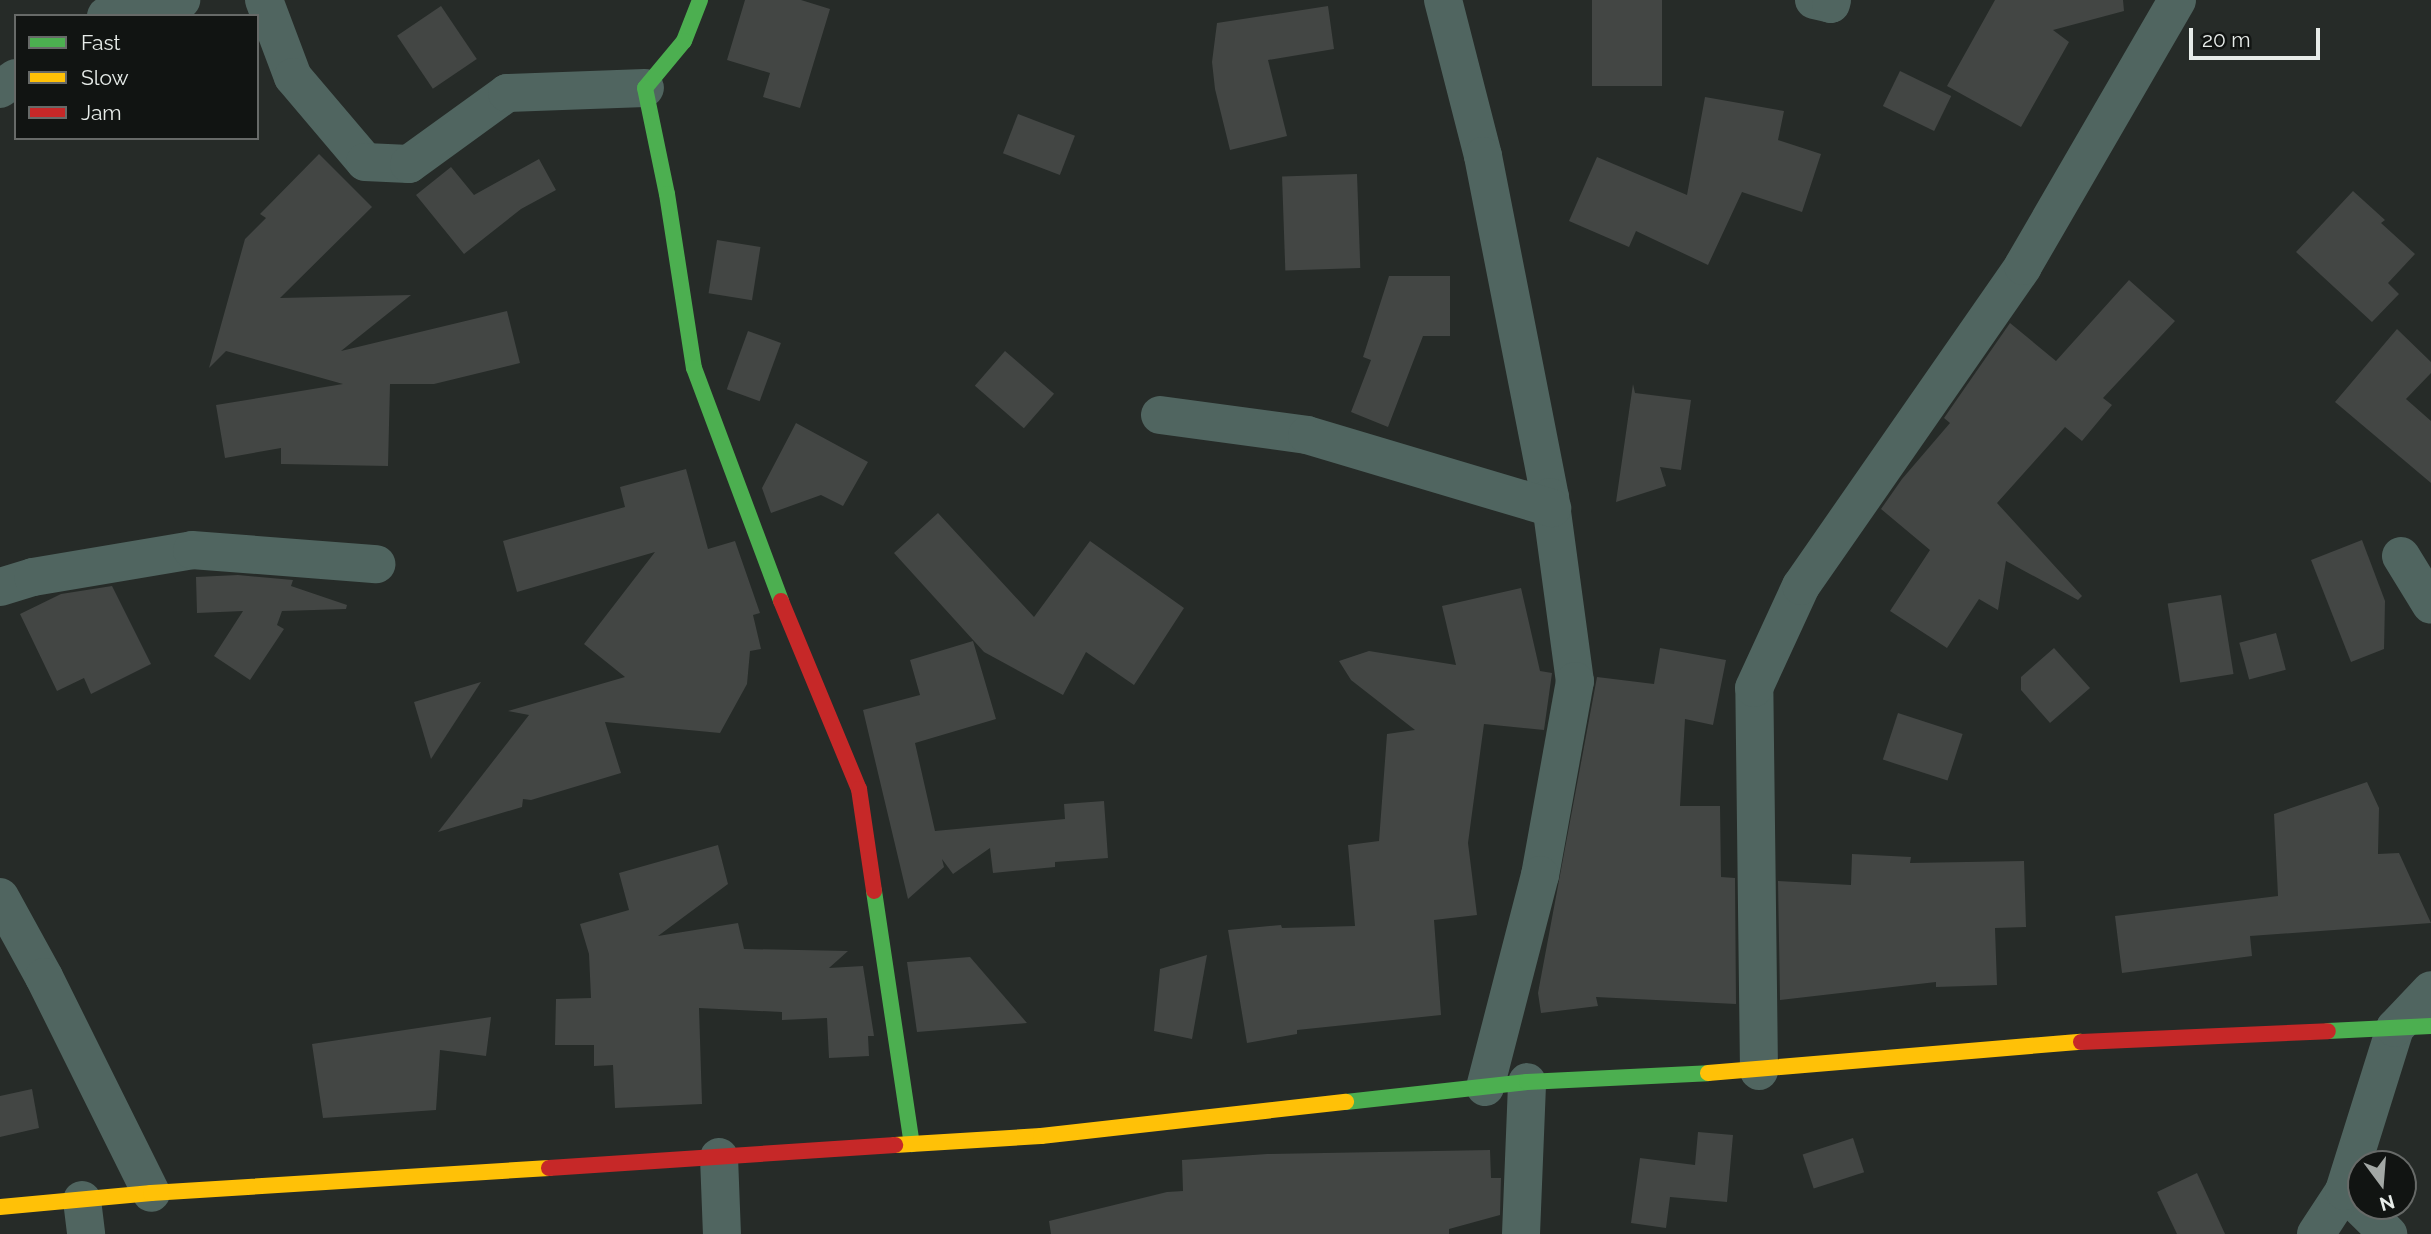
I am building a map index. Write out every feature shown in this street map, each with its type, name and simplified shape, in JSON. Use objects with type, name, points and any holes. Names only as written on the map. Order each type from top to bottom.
[{"type":"street","points":[[115,14],[181,0]]},
{"type":"street","points":[[264,0],[293,77],[365,162],[409,164],[507,93],[645,88],[684,41],[699,0]]},
{"type":"street","points":[[1443,0],[1483,156],[1552,508],[1575,681],[1540,874],[1485,1087]]},
{"type":"street","points":[[1814,0],[1831,4],[1832,0]]},
{"type":"street","points":[[1759,1071],[1754,688],[1801,586],[2023,265],[2177,0]]},
{"type":"street","points":[[645,88],[667,194],[694,368],[797,644],[859,789],[912,1144]]},
{"type":"street","points":[[1160,415],[1307,435],[1552,508]]},
{"type":"street","points":[[0,587],[33,578],[192,550],[376,564]]},
{"type":"street","points":[[2401,556],[2431,605]]},
{"type":"street","points":[[0,898],[44,977],[151,1193]]},
{"type":"street","points":[[2316,1234],[2344,1191],[2431,990]]},
{"type":"street","points":[[0,1207],[84,1217],[151,1193],[1041,1136],[1527,1082],[1759,1071],[2068,1043],[2413,1027]]},
{"type":"street","points":[[1521,1234],[1527,1082]]},
{"type":"street","points":[[719,1157],[722,1234]]},
{"type":"street","points":[[2344,1191],[2388,1234]]},
{"type":"building","points":[[745,0],[801,0],[830,9],[800,108],[763,97],[770,73],[727,60]]},
{"type":"building","points":[[1592,0],[1662,0],[1662,86],[1592,86]]},
{"type":"building","points":[[1995,0],[2123,0],[2124,11],[2053,30],[2069,42],[2021,127],[1947,86]]},
{"type":"building","points":[[441,6],[477,59],[433,89],[397,36]]},
{"type":"building","points":[[1328,6],[1334,49],[1268,60],[1287,136],[1230,150],[1215,89],[1212,62],[1217,23]]},
{"type":"building","points":[[1900,71],[1951,96],[1934,131],[1883,106]]},
{"type":"building","points":[[1705,97],[1784,111],[1778,140],[1821,154],[1802,212],[1742,192],[1708,265],[1636,231],[1629,247],[1569,221],[1597,157],[1687,195]]},
{"type":"building","points":[[1018,114],[1075,136],[1060,175],[1003,153]]},
{"type":"building","points":[[319,154],[372,207],[280,298],[411,295],[341,351],[507,311],[520,363],[434,384],[390,384],[388,466],[281,464],[281,448],[225,458],[216,405],[343,384],[226,351],[209,368],[245,239],[266,218],[260,214]]},
{"type":"building","points":[[539,159],[556,190],[521,209],[464,254],[416,195],[451,167],[474,195]]},
{"type":"building","points":[[1357,174],[1360,268],[1285,271],[1282,177]]},
{"type":"building","points":[[2353,191],[2385,220],[2381,223],[2415,254],[2388,283],[2399,294],[2372,322],[2296,252]]},
{"type":"building","points":[[717,240],[760,247],[752,300],[709,293]]},
{"type":"building","points":[[1389,276],[1450,276],[1450,336],[1423,336],[1388,427],[1351,412],[1371,360],[1363,357]]},
{"type":"building","points":[[2129,280],[2175,321],[2103,398],[2112,405],[2082,441],[2065,427],[1997,503],[2082,596],[2078,600],[2006,561],[1998,610],[1979,599],[1947,648],[1890,611],[1930,550],[1881,509],[1902,479],[1950,423],[1944,418],[2010,323],[2056,361]]},
{"type":"building","points":[[2397,329],[2431,362],[2431,373],[2406,399],[2431,421],[2431,483],[2335,402]]},
{"type":"building","points":[[748,331],[781,343],[760,401],[727,389]]},
{"type":"building","points":[[1005,351],[1054,394],[1024,428],[975,386]]},
{"type":"building","points":[[1633,384],[1635,393],[1691,400],[1681,470],[1660,467],[1666,486],[1616,502]]},
{"type":"building","points":[[796,423],[868,462],[843,506],[821,495],[771,513],[762,488]]},
{"type":"building","points":[[686,469],[708,549],[735,541],[760,613],[753,615],[761,649],[750,651],[747,684],[720,733],[605,722],[621,773],[531,800],[523,799],[522,807],[438,832],[529,715],[508,711],[625,677],[584,644],[655,552],[517,592],[503,541],[625,507],[620,487]]},
{"type":"building","points":[[938,513],[1034,617],[1090,541],[1184,608],[1134,685],[1086,652],[1063,695],[984,652],[894,553]]},
{"type":"building","points":[[2362,540],[2385,601],[2384,649],[2351,662],[2311,560]]},
{"type":"building","points":[[238,575],[293,580],[291,586],[347,605],[346,609],[282,611],[277,625],[284,629],[250,680],[214,656],[243,611],[197,613],[196,577]]},
{"type":"building","points":[[112,586],[151,664],[91,694],[84,678],[57,691],[20,614],[61,594]]},
{"type":"building","points":[[1521,588],[1540,671],[1552,673],[1544,730],[1484,724],[1468,843],[1477,915],[1434,920],[1441,1015],[1297,1030],[1297,1034],[1247,1043],[1228,930],[1281,925],[1282,928],[1355,926],[1348,845],[1379,841],[1387,734],[1415,730],[1351,680],[1339,661],[1369,651],[1456,665],[1442,606]]},
{"type":"building","points":[[2221,595],[2234,674],[2180,682],[2168,603]]},
{"type":"building","points":[[2276,633],[2286,670],[2249,680],[2239,643]]},
{"type":"building","points":[[973,641],[996,719],[915,743],[935,831],[1065,819],[1064,804],[1104,801],[1108,858],[1055,862],[1055,867],[993,873],[990,848],[953,874],[942,859],[944,867],[908,899],[863,710],[920,695],[910,660]]},
{"type":"building","points":[[1660,648],[1726,660],[1713,725],[1685,719],[1680,806],[1720,806],[1721,877],[1735,878],[1736,1004],[1596,997],[1598,1006],[1541,1013],[1538,993],[1597,677],[1654,684]]},
{"type":"building","points":[[2054,648],[2090,688],[2050,723],[2021,690],[2021,677]]},
{"type":"building","points":[[481,682],[431,759],[414,702]]},
{"type":"building","points":[[1898,713],[1963,734],[1948,781],[1883,760]]},
{"type":"building","points":[[2367,782],[2379,808],[2378,854],[2399,853],[2431,923],[2250,936],[2252,956],[2122,973],[2115,916],[2278,896],[2274,814]]},
{"type":"building","points":[[718,845],[728,884],[658,936],[738,923],[744,949],[848,951],[829,968],[863,966],[874,1036],[868,1036],[869,1056],[829,1058],[827,1018],[782,1020],[782,1012],[699,1008],[702,1104],[615,1108],[613,1065],[594,1066],[594,1045],[555,1045],[556,999],[591,998],[589,954],[580,924],[629,910],[619,873]]},
{"type":"building","points":[[1852,854],[1911,857],[1910,863],[2024,861],[2026,927],[1995,928],[1997,985],[1936,987],[1936,982],[1780,1000],[1778,881],[1851,885]]},
{"type":"building","points":[[1207,955],[1192,1039],[1154,1031],[1160,969]]},
{"type":"building","points":[[970,957],[1027,1023],[917,1032],[907,962]]},
{"type":"building","points":[[491,1017],[486,1056],[440,1050],[436,1110],[323,1118],[312,1044]]},
{"type":"building","points":[[32,1089],[39,1128],[0,1137],[0,1096]]},
{"type":"building","points":[[1698,1132],[1733,1135],[1727,1202],[1670,1197],[1666,1228],[1631,1223],[1640,1158],[1695,1165]]},
{"type":"building","points":[[1853,1138],[1864,1172],[1814,1189],[1803,1154]]},
{"type":"building","points":[[1490,1150],[1491,1178],[1501,1178],[1500,1215],[1449,1229],[1449,1234],[1051,1234],[1049,1221],[1167,1192],[1183,1191],[1182,1160],[1267,1154]]},
{"type":"building","points":[[2197,1173],[2225,1234],[2177,1234],[2157,1192]]},
{"type":"traffic: fast","points":[[700,0],[684,41],[645,88],[667,194],[694,368],[781,601]]},
{"type":"traffic: fast","points":[[874,891],[912,1144]]},
{"type":"traffic: fast","points":[[2328,1031],[2431,1026]]},
{"type":"traffic: fast","points":[[1346,1102],[1527,1082],[1708,1073]]},
{"type":"traffic: slow","points":[[1708,1073],[2081,1042]]},
{"type":"traffic: slow","points":[[895,1145],[1041,1136],[1346,1102]]},
{"type":"traffic: slow","points":[[0,1207],[151,1193],[549,1168]]},
{"type":"traffic: jam","points":[[781,601],[859,789],[874,891]]},
{"type":"traffic: jam","points":[[2081,1042],[2328,1031]]},
{"type":"traffic: jam","points":[[549,1168],[895,1145]]}]
